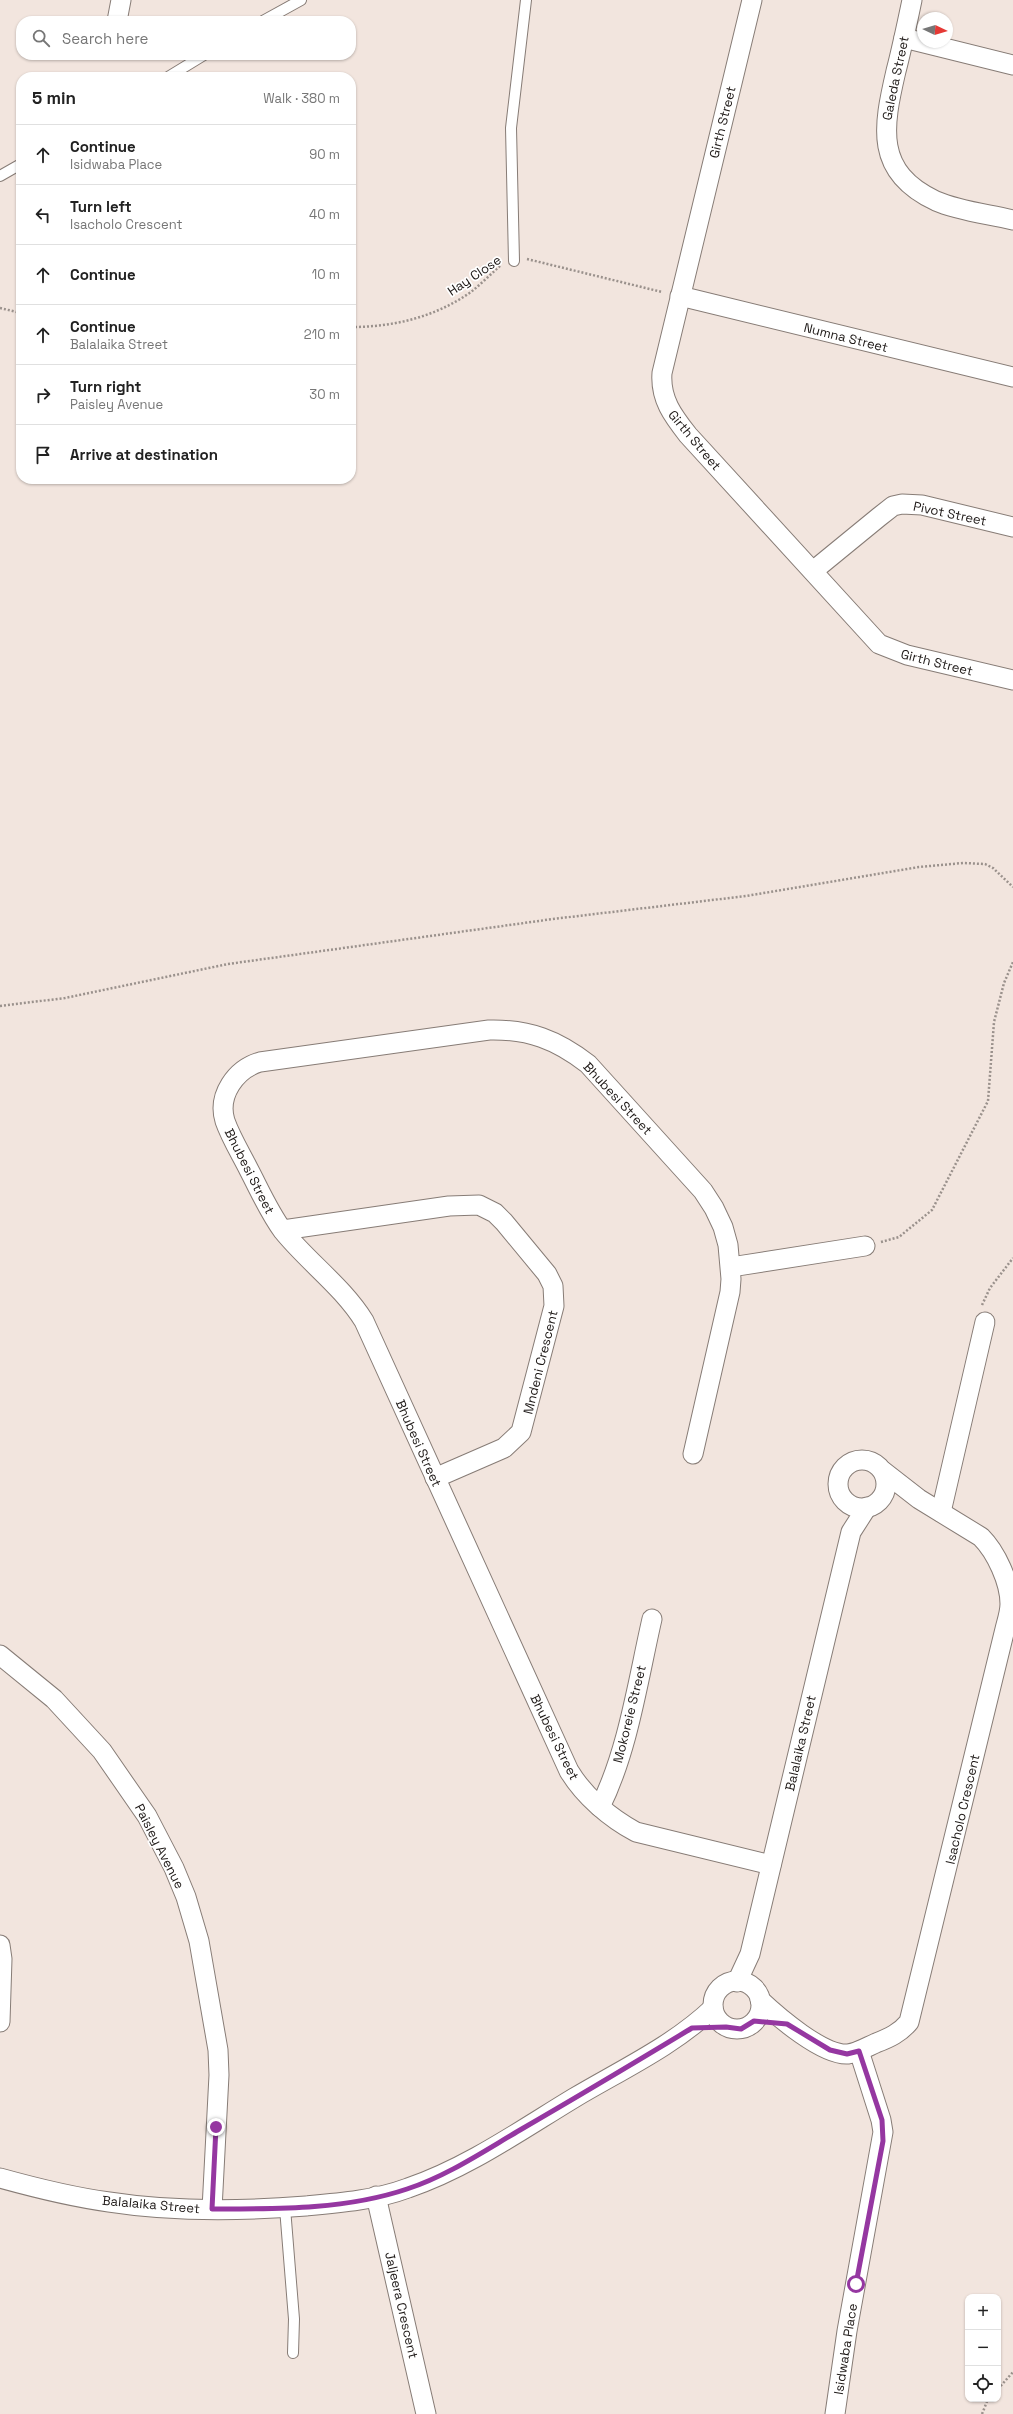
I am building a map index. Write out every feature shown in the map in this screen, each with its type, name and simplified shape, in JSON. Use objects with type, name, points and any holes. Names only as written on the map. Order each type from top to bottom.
[{"type":"street","points":[[118,16],[121,0]]},
{"type":"street","name":"Girth Street","points":[[752,0],[662,373],[661,385],[667,405],[688,435],[872,636],[889,649],[1013,680]]},
{"type":"street","name":"Galeda Street","points":[[912,0],[886,127],[887,144],[895,165],[910,185],[938,202],[1013,220]]},
{"type":"street","points":[[904,38],[1013,65]]},
{"type":"street","name":"Numna Street","points":[[680,296],[1013,377]]},
{"type":"street","name":"Pivot Street","points":[[813,571],[889,510],[902,504],[922,505],[1013,527]]},
{"type":"street","name":"Bhubesi Street","points":[[692,1454],[730,1292],[731,1267],[728,1245],[723,1227],[710,1202],[601,1077],[570,1050],[540,1036],[508,1030],[490,1030],[254,1064],[241,1072],[231,1082],[225,1096],[223,1109],[225,1121],[270,1212],[283,1230],[359,1312],[569,1771],[578,1786],[600,1807],[636,1832],[771,1865]]},
{"type":"street","name":"Mndeni Crescent","points":[[283,1230],[449,1206],[479,1205],[495,1213],[504,1222],[547,1274],[553,1286],[554,1306],[521,1432],[504,1448],[435,1478]]},
{"type":"street","points":[[731,1267],[865,1246]]},
{"type":"street","points":[[941,1512],[985,1322]]},
{"type":"street","points":[[858,1460],[868,1460],[876,1464],[883,1471],[886,1482],[884,1493],[879,1501],[867,1507],[856,1506],[846,1500],[839,1488],[839,1479],[843,1470],[858,1460]]},
{"type":"street","name":"Isacholo Crescent","points":[[749,1990],[787,2024],[830,2050],[847,2054],[859,2051],[894,2035],[905,2027],[913,2015],[1010,1610],[1009,1595],[992,1550],[981,1537],[919,1499],[883,1471]]},
{"type":"street","name":"Isacholo Crescent","points":[[884,1493],[919,1499]]},
{"type":"street","name":"Balalaika Street","points":[[846,1500],[851,1532]]},
{"type":"street","name":"Balalaika Street","points":[[749,1990],[750,1954],[851,1532],[867,1507]]},
{"type":"street","name":"Mokoreie Street","points":[[600,1807],[613,1776],[622,1744],[652,1619]]},
{"type":"street","name":"Paisley Avenue","points":[[0,1655],[54,1699],[102,1751],[147,1816],[174,1868],[186,1897],[200,1940],[218,2050],[219,2075],[212,2209]]},
{"type":"street","points":[[0,1945],[2,1959],[0,2022]]},
{"type":"street","points":[[729,1983],[749,1990],[759,2013],[754,2021],[741,2029],[726,2027],[717,2019],[713,2008],[713,2000],[719,1990],[729,1983]]},
{"type":"street","name":"Balalaika Street","points":[[0,2178],[108,2202],[212,2209],[285,2208],[342,2203],[406,2189],[441,2174],[509,2137],[692,2028],[713,2008]]},
{"type":"street","name":"Isacholo Crescent","points":[[754,2021],[787,2024]]},
{"type":"street","name":"Balalaika Street","points":[[692,2028],[726,2027]]},
{"type":"street","name":"Isidwaba Place","points":[[835,2414],[846,2331],[883,2132],[882,2120],[859,2051]]},
{"type":"street","name":"Jaljeera Crescent","points":[[376,2196],[426,2414]]},
{"type":"lane","points":[[272,16],[301,0]]},
{"type":"lane","points":[[514,261],[511,128],[526,0]]},
{"type":"lane","points":[[176,72],[196,60]]},
{"type":"lane","points":[[0,176],[16,167]]},
{"type":"lane","points":[[285,2208],[294,2319],[293,2353]]},
{"type":"path","name":"Hay Close","points":[[356,327],[383,327],[402,323],[432,312],[471,292],[502,265],[514,261],[529,259],[539,260],[577,272],[680,296]]},
{"type":"path","points":[[0,308],[16,312]]},
{"type":"path","points":[[0,1006],[65,998],[228,964],[553,919],[746,896],[919,867],[963,863],[985,864],[993,868],[1013,887]]},
{"type":"path","points":[[865,1246],[899,1237],[932,1210],[988,1101],[994,1022],[1004,983],[1013,962]]},
{"type":"path","points":[[985,1322],[980,1309],[990,1288],[1013,1258]]},
{"type":"path","points":[[1001,2386],[1013,2372]]},
{"type":"path","points":[[982,2414],[987,2402]]},
{"type":"route","points":[[216,2127],[212,2209],[274,2209],[342,2203],[406,2189],[441,2174],[546,2115],[692,2028],[726,2027],[741,2029],[754,2021],[787,2024],[830,2050],[847,2054],[859,2051],[882,2120],[883,2141],[856,2284]]}]
